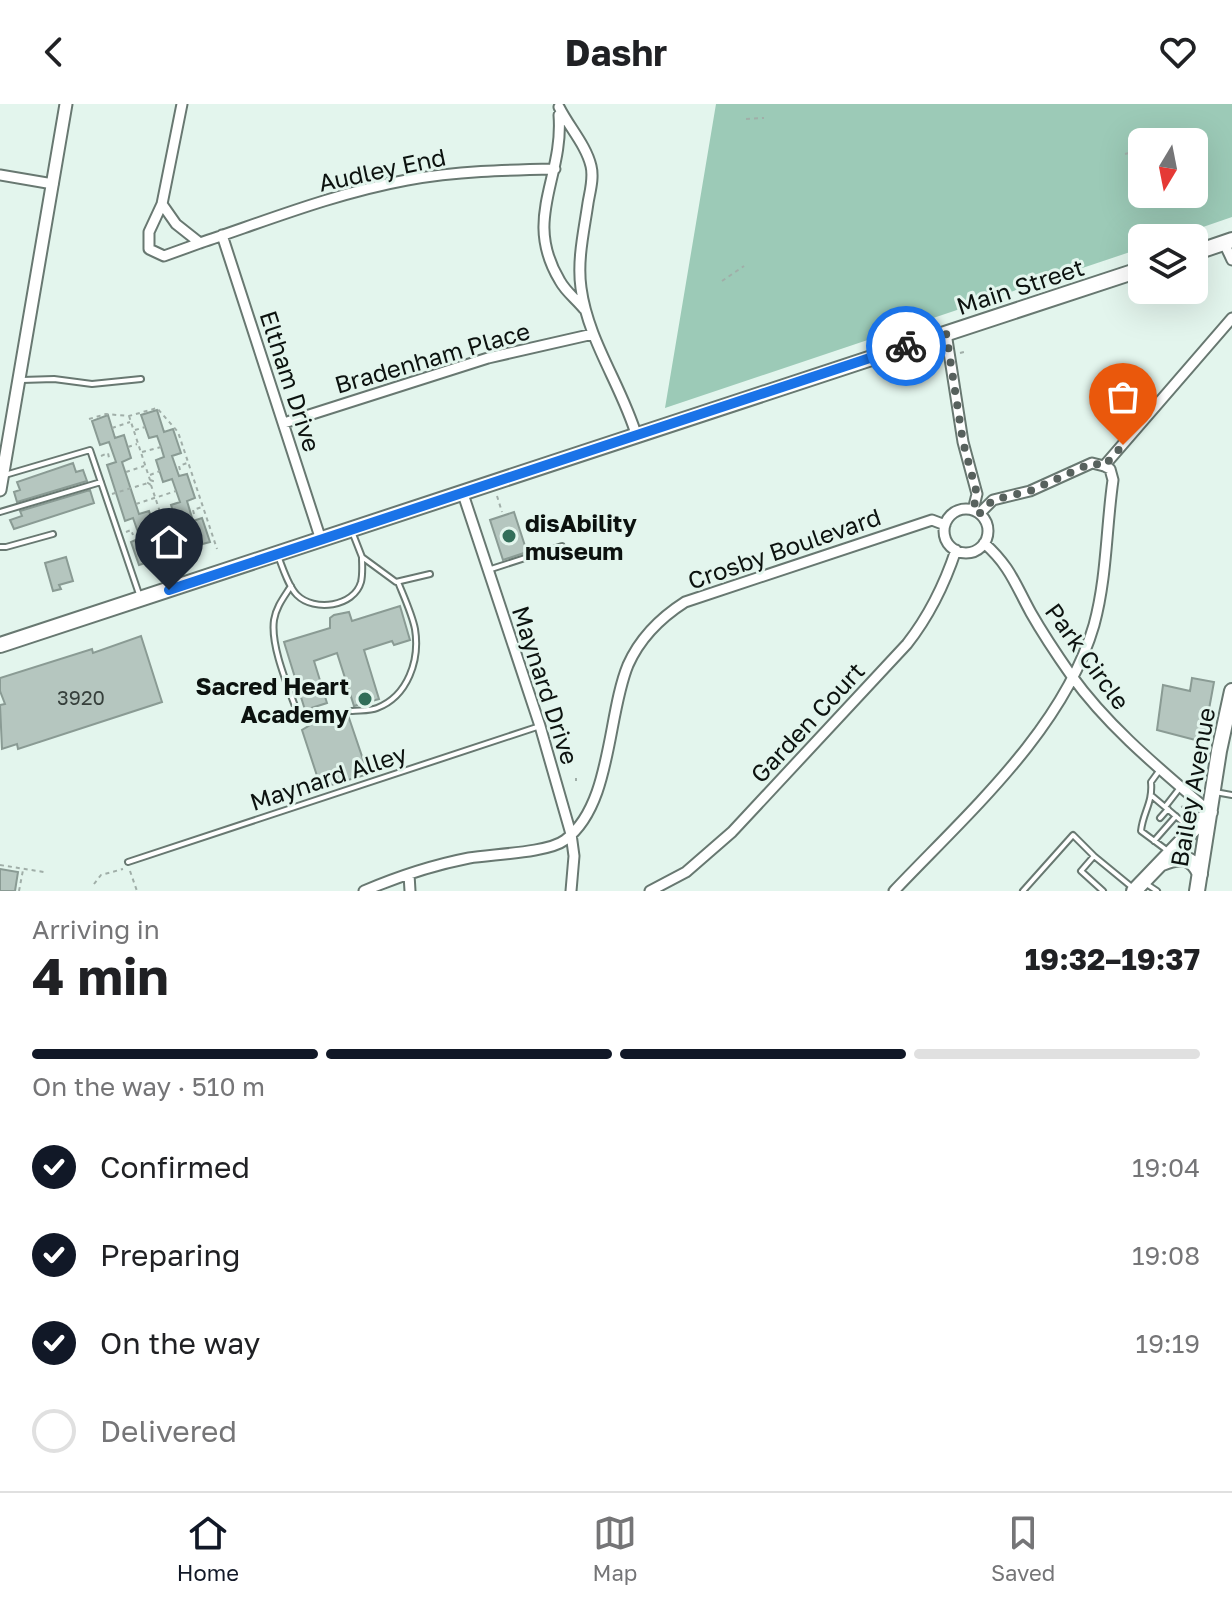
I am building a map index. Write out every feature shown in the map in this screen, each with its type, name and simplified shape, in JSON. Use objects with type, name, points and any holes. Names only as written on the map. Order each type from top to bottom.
[{"type":"main road","points":[[1208,248],[1228,241]]},
{"type":"main road","name":"Main Street","points":[[0,645],[1128,274]]},
{"type":"main road","name":"Bailey Avenue","points":[[1197,891],[1213,792],[1225,753],[1232,691]]},
{"type":"main road","points":[[1137,887],[1210,812]]},
{"type":"main road","points":[[1158,865],[1182,857],[1191,861],[1200,874]]},
{"type":"street","points":[[0,490],[5,432],[19,380],[66,104]]},
{"type":"street","points":[[182,104],[162,204],[176,224],[200,243]]},
{"type":"street","points":[[558,106],[561,136],[545,202],[543,237],[559,280],[585,310]]},
{"type":"street","points":[[558,106],[586,151],[593,174],[580,257],[585,310],[637,437]]},
{"type":"street","name":"Audley End","points":[[162,204],[149,232],[149,249],[164,256],[332,198],[406,180],[481,170],[555,169]]},
{"type":"street","points":[[0,175],[53,184]]},
{"type":"street","name":"Eltham Drive","points":[[222,235],[321,540]]},
{"type":"street","points":[[1228,241],[1232,260]]},
{"type":"street","points":[[894,891],[1017,759],[1038,734],[1074,679],[1094,624],[1105,567],[1113,480],[1110,469],[1104,466],[1232,318]]},
{"type":"street","points":[[945,525],[945,536],[956,550],[974,551],[984,543],[987,524],[976,512],[977,494],[960,428],[946,333]]},
{"type":"street","name":"Bradenham Place","points":[[284,423],[488,358],[593,334]]},
{"type":"street","name":"Crosby Boulevard","points":[[571,834],[594,799],[629,663],[648,633],[670,612],[701,595],[932,520],[945,525],[959,510],[976,512],[993,500],[1030,491],[1092,463],[1104,466]]},
{"type":"street","name":"Maynard Drive","points":[[463,494],[540,726],[571,834],[574,856],[571,891]]},
{"type":"street","name":"Park Circle","points":[[984,543],[1004,561],[1033,616],[1074,679],[1116,728],[1210,812]]},
{"type":"street","name":"Garden Court","points":[[650,891],[686,872],[732,832],[907,644],[927,615],[956,550]]},
{"type":"street","points":[[364,891],[409,874],[467,859],[552,847],[571,834]]},
{"type":"street","points":[[409,874],[410,891]]},
{"type":"lane","points":[[19,380],[54,379],[92,384],[141,379]]},
{"type":"lane","points":[[2,475],[90,450],[141,599]]},
{"type":"lane","points":[[0,512],[101,482]]},
{"type":"lane","points":[[277,554],[294,593],[303,600],[325,605],[338,603],[356,592],[361,581],[362,557],[351,530]]},
{"type":"lane","points":[[0,547],[53,534]]},
{"type":"lane","points":[[488,570],[562,546]]},
{"type":"lane","points":[[352,711],[376,708],[395,696],[408,681],[416,657],[415,628],[398,582],[362,557]]},
{"type":"lane","points":[[398,582],[430,574]]},
{"type":"lane","points":[[291,586],[278,607],[274,632],[300,720]]},
{"type":"lane","name":"Maynard Alley","points":[[128,862],[540,726]]},
{"type":"lane","points":[[1161,769],[1151,782],[1152,796],[1141,831],[1170,853]]},
{"type":"lane","points":[[1160,818],[1181,787]]},
{"type":"lane","points":[[1213,792],[1232,795]]},
{"type":"lane","points":[[1152,796],[1192,830]]},
{"type":"lane","points":[[1154,841],[1176,816]]},
{"type":"lane","points":[[1023,891],[1073,835],[1094,856],[1137,887],[1157,891]]},
{"type":"lane","points":[[1094,856],[1081,871],[1103,891]]},
{"type":"path","points":[[746,119],[764,118]]},
{"type":"path","points":[[722,281],[744,266]]},
{"type":"path","points":[[89,419],[106,414],[129,416],[157,408],[178,432],[217,549]]},
{"type":"path","points":[[129,416],[179,569]]},
{"type":"path","points":[[112,428],[131,422]]},
{"type":"path","points":[[134,430],[145,427]]},
{"type":"path","points":[[128,447],[138,444]]},
{"type":"path","points":[[141,453],[161,447]]},
{"type":"path","points":[[100,456],[108,453]]},
{"type":"path","points":[[177,461],[180,470]]},
{"type":"path","points":[[179,466],[188,463]]},
{"type":"path","points":[[126,472],[145,466]]},
{"type":"path","points":[[112,494],[149,481],[160,471]]},
{"type":"path","points":[[136,504],[176,491]]},
{"type":"path","points":[[497,496],[502,512]]},
{"type":"path","points":[[193,510],[203,507]]},
{"type":"path","points":[[153,523],[175,516]]},
{"type":"path","points":[[124,532],[132,532],[130,526]]},
{"type":"path","points":[[151,548],[191,535]]},
{"type":"path","points":[[128,862],[137,891]]},
{"type":"path","points":[[0,865],[44,872]]},
{"type":"path","points":[[94,884],[101,875],[120,868],[130,871]]},
{"type":"path","points":[[19,891],[23,869]]},
{"type":"green space","points":[[716,104],[1232,104],[1232,217],[1208,225],[1128,224],[1128,253],[665,408]]},
{"type":"building","points":[[157,410],[164,432],[173,429],[181,453],[172,456],[179,476],[187,474],[195,498],[187,501],[193,521],[202,518],[210,542],[195,546],[187,524],[178,527],[171,505],[180,502],[172,479],[163,482],[156,460],[164,457],[161,447],[157,436],[149,438],[141,415]]},
{"type":"building","points":[[108,415],[115,438],[124,435],[131,458],[122,462],[139,514],[149,511],[157,535],[147,538],[155,560],[139,565],[131,542],[140,538],[133,518],[125,521],[107,465],[116,462],[109,442],[100,445],[92,421]]},
{"type":"building","points":[[73,463],[76,472],[83,470],[87,481],[17,502],[14,492],[20,490],[17,482]]},
{"type":"building","points":[[90,490],[94,503],[14,529],[10,520],[22,516],[20,511]]},
{"type":"building","name":"disAbility museum","points":[[514,512],[527,552],[503,560],[490,520]]},
{"type":"building","points":[[66,557],[73,581],[59,585],[61,589],[53,591],[45,563]]},
{"type":"building","name":"Sacred Heart Academy","points":[[400,606],[410,640],[394,645],[392,641],[364,650],[379,699],[354,706],[337,653],[314,661],[327,703],[305,710],[284,642],[330,628],[330,618],[334,615],[349,612],[352,621]]},
{"type":"building","points":[[141,636],[162,702],[18,749],[17,744],[2,749],[0,705],[5,704],[0,691],[0,678],[92,649],[93,653]]},
{"type":"building","points":[[1192,678],[1214,682],[1203,742],[1157,730],[1163,685],[1190,691]]},
{"type":"building","points":[[348,715],[368,774],[321,788],[302,730],[312,724]]},
{"type":"building","points":[[0,869],[18,872],[15,891],[0,891]]},
{"type":"way so far","points":[[906,346],[946,333],[963,442],[977,494],[973,510],[980,513],[993,500],[1030,491],[1092,463],[1104,466],[1123,445]]},
{"type":"place","name":"disAbility museum","points":[[509,536]]},
{"type":"place","name":"Sacred Heart Academy","points":[[365,699]]},
{"type":"route","points":[[169,590],[906,346]]}]
